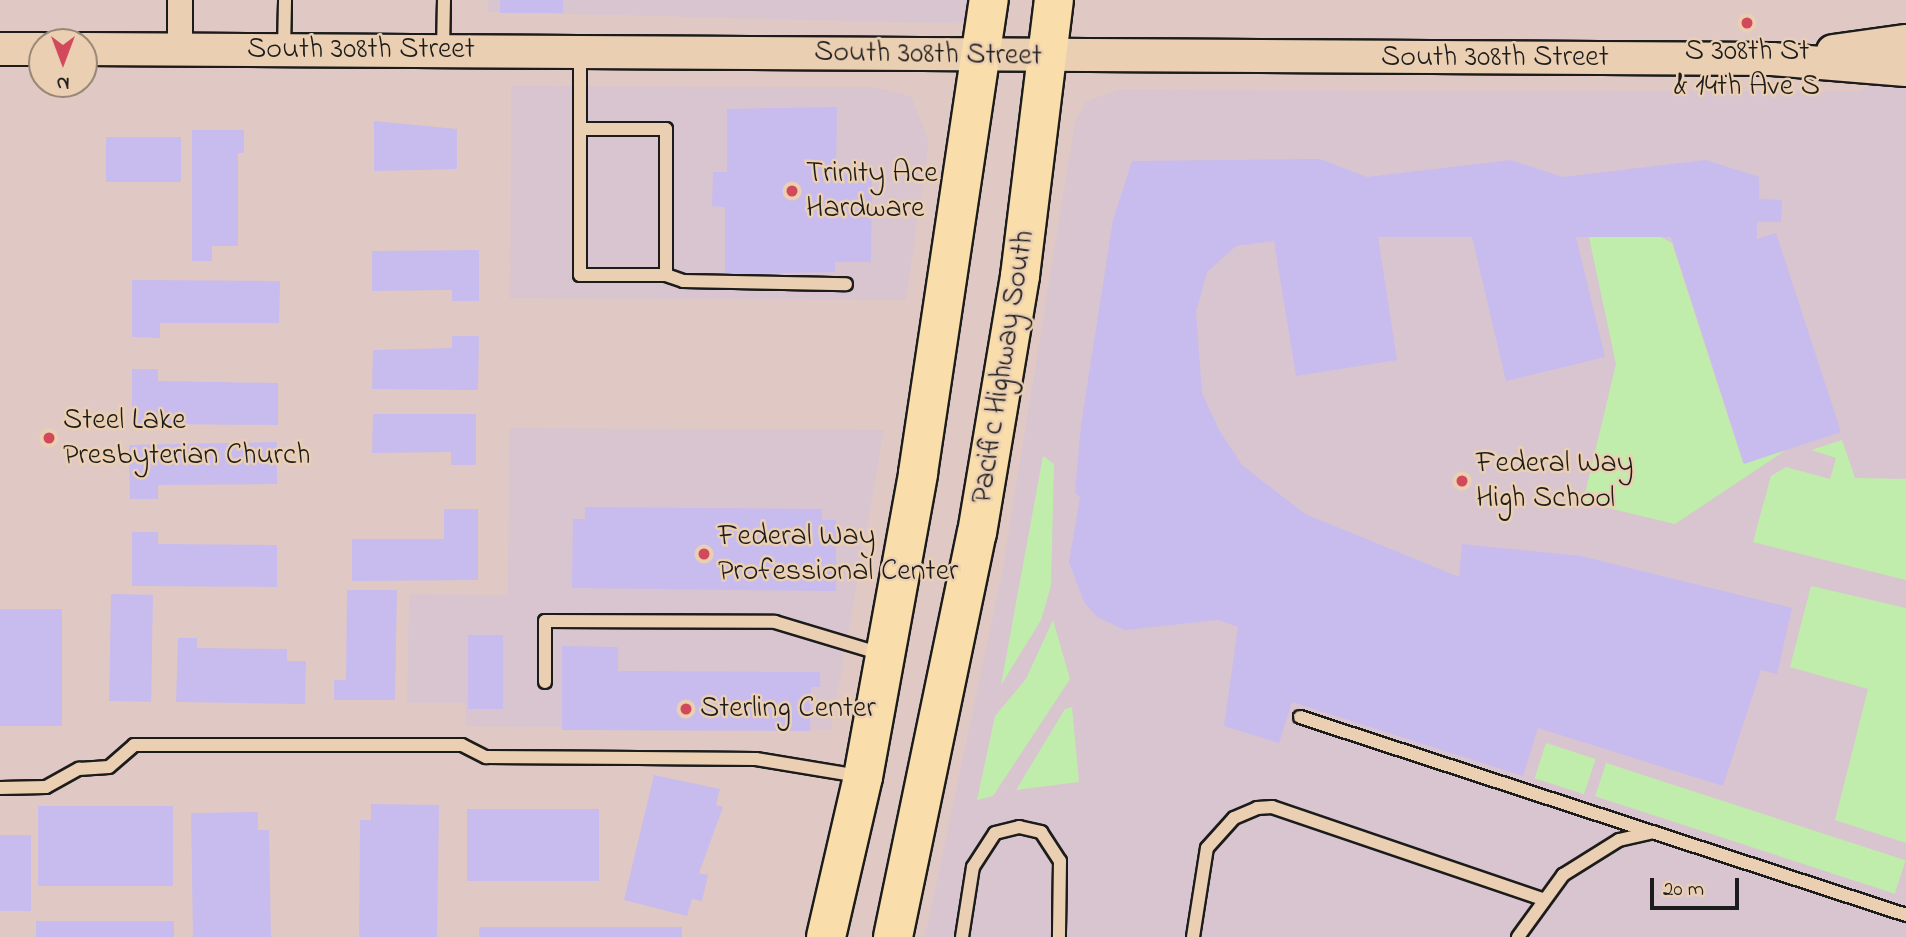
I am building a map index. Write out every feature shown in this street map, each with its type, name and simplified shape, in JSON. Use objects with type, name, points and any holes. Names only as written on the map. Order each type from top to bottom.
[{"type":"main road","points":[[826,937],[863,777],[937,359],[989,0]]},
{"type":"main road","name":"Pacific Highway South","points":[[893,937],[977,533],[1048,57],[1054,0]]},
{"type":"street","points":[[180,0],[180,49]]},
{"type":"street","name":"South 308th Street","points":[[1772,58],[1906,41]]},
{"type":"street","points":[[0,48],[28,49]]},
{"type":"street","name":"South 308th Street","points":[[98,49],[1048,57],[1772,58],[1906,70]]},
{"type":"lane","points":[[284,50],[285,0]]},
{"type":"lane","points":[[443,51],[444,0]]},
{"type":"lane","points":[[580,52],[580,275],[666,275],[683,281],[846,284]]},
{"type":"lane","points":[[580,129],[666,129],[666,275]]},
{"type":"lane","points":[[545,682],[545,621],[775,622],[883,654]]},
{"type":"lane","points":[[1300,717],[1906,915]]},
{"type":"lane","points":[[0,788],[46,787],[79,769],[109,767],[134,745],[462,745],[486,757],[756,759],[825,766],[863,777]]},
{"type":"lane","points":[[1193,937],[1207,848],[1234,818],[1257,808],[1272,807],[1543,898]]},
{"type":"lane","points":[[962,937],[973,867],[995,833],[1020,827],[1041,832],[1060,861],[1059,937]]},
{"type":"lane","points":[[1518,937],[1543,898],[1590,854],[1653,832]]},
{"type":"shaded area","points":[[488,0],[981,0],[980,24],[488,12]]},
{"type":"shaded area","name":"Federal Way High School","points":[[1877,80],[1906,80],[1906,937],[925,937],[1002,573],[1075,121],[1087,101],[1117,90],[1860,91]]},
{"type":"shaded area","points":[[511,86],[873,87],[911,96],[929,142],[906,300],[510,298]]},
{"type":"shaded area","points":[[509,428],[884,430],[831,730],[466,726],[465,703],[407,703],[409,594],[508,595]]},
{"type":"green space","points":[[1589,237],[1661,237],[1672,243],[1743,463],[1786,450],[1675,524],[1583,502],[1616,364]]},
{"type":"green space","points":[[1842,440],[1855,478],[1906,479],[1906,580],[1753,542],[1771,476],[1786,467],[1830,479],[1836,458],[1811,450]]},
{"type":"green space","points":[[1043,456],[1054,464],[1051,586],[1041,620],[1001,685]]},
{"type":"green space","points":[[1811,586],[1906,608],[1906,843],[1835,820],[1868,689],[1790,667]]},
{"type":"green space","points":[[1053,620],[1070,679],[993,796],[977,800],[995,716],[1026,679]]},
{"type":"green space","points":[[1072,707],[1079,782],[1016,790],[1065,709]]},
{"type":"green space","points":[[1546,743],[1595,759],[1584,794],[1535,778]]},
{"type":"green space","points":[[1606,763],[1906,860],[1895,894],[1595,796]]},
{"type":"building","points":[[500,0],[563,0],[563,13],[500,13]]},
{"type":"building","name":"Trinity Ace Hardware","points":[[837,107],[836,174],[872,175],[871,262],[835,262],[835,272],[725,274],[725,207],[712,206],[713,172],[727,172],[727,109]]},
{"type":"building","points":[[374,121],[457,129],[457,169],[374,171]]},
{"type":"building","points":[[192,130],[244,130],[244,153],[238,153],[238,246],[212,246],[212,261],[192,261]]},
{"type":"building","points":[[106,137],[181,137],[181,182],[106,182]]},
{"type":"building","points":[[1320,159],[1367,177],[1511,160],[1562,177],[1706,160],[1759,177],[1759,199],[1782,200],[1781,222],[1757,222],[1757,239],[1776,233],[1841,432],[1744,464],[1671,237],[1576,237],[1605,357],[1506,381],[1472,237],[1378,237],[1397,360],[1296,376],[1274,241],[1236,246],[1207,272],[1196,312],[1202,393],[1219,430],[1242,465],[1305,514],[1459,577],[1462,544],[1581,556],[1792,608],[1777,674],[1761,670],[1723,786],[1538,728],[1523,776],[1292,702],[1279,743],[1224,726],[1238,627],[1218,620],[1125,630],[1097,617],[1084,602],[1069,562],[1080,497],[1075,492],[1081,425],[1113,220],[1132,161]]},
{"type":"building","points":[[479,250],[479,301],[452,301],[452,290],[372,291],[372,251]]},
{"type":"building","points":[[132,280],[280,281],[279,323],[160,323],[160,338],[132,337]]},
{"type":"building","points":[[452,336],[479,336],[478,390],[372,389],[373,350],[452,348]]},
{"type":"building","points":[[132,369],[158,369],[158,381],[278,383],[278,425],[132,424]]},
{"type":"building","points":[[373,414],[476,414],[476,465],[451,465],[451,452],[372,453]]},
{"type":"building","points":[[277,442],[277,484],[158,485],[158,499],[130,499],[129,445]]},
{"type":"building","name":"Federal Way Professional Center","points":[[585,507],[822,509],[822,520],[836,520],[836,591],[572,588],[573,519],[585,519]]},
{"type":"building","points":[[444,509],[478,509],[478,580],[352,581],[352,539],[444,539]]},
{"type":"building","points":[[132,532],[158,532],[158,544],[277,545],[277,587],[132,586]]},
{"type":"building","points":[[347,590],[397,590],[395,700],[334,700],[334,680],[346,680]]},
{"type":"building","points":[[111,594],[153,595],[151,702],[109,701]]},
{"type":"building","points":[[0,609],[62,609],[62,726],[0,726]]},
{"type":"building","points":[[468,635],[503,635],[503,709],[468,709]]},
{"type":"building","points":[[178,638],[197,638],[197,648],[287,649],[287,661],[306,661],[305,704],[176,702]]},
{"type":"building","name":"Sterling Center","points":[[562,646],[618,647],[618,671],[820,672],[820,687],[811,687],[810,731],[562,730]]},
{"type":"building","points":[[654,775],[720,789],[716,805],[723,807],[699,873],[708,875],[702,901],[692,899],[687,916],[624,900]]},
{"type":"building","points":[[371,804],[439,805],[437,937],[359,937],[360,820],[371,820]]},
{"type":"building","points":[[38,806],[173,806],[173,886],[38,886]]},
{"type":"building","points":[[467,809],[599,809],[599,881],[467,881]]},
{"type":"building","points":[[258,812],[258,830],[269,830],[271,937],[193,937],[191,813]]},
{"type":"building","points":[[0,835],[31,835],[31,911],[0,911]]},
{"type":"building","points":[[36,921],[174,921],[174,937],[36,937]]},
{"type":"building","points":[[479,927],[682,927],[682,937],[479,937]]},
{"type":"place","name":"S 308th St & 14th Ave S","points":[[1747,23]]},
{"type":"place","name":"Trinity Ace Hardware","points":[[792,191]]},
{"type":"place","name":"Steel Lake Presbyterian Church","points":[[49,438]]},
{"type":"place","name":"Federal Way High School","points":[[1462,481]]},
{"type":"place","name":"Federal Way Professional Center","points":[[704,554]]},
{"type":"place","name":"Sterling Center","points":[[686,709]]}]
